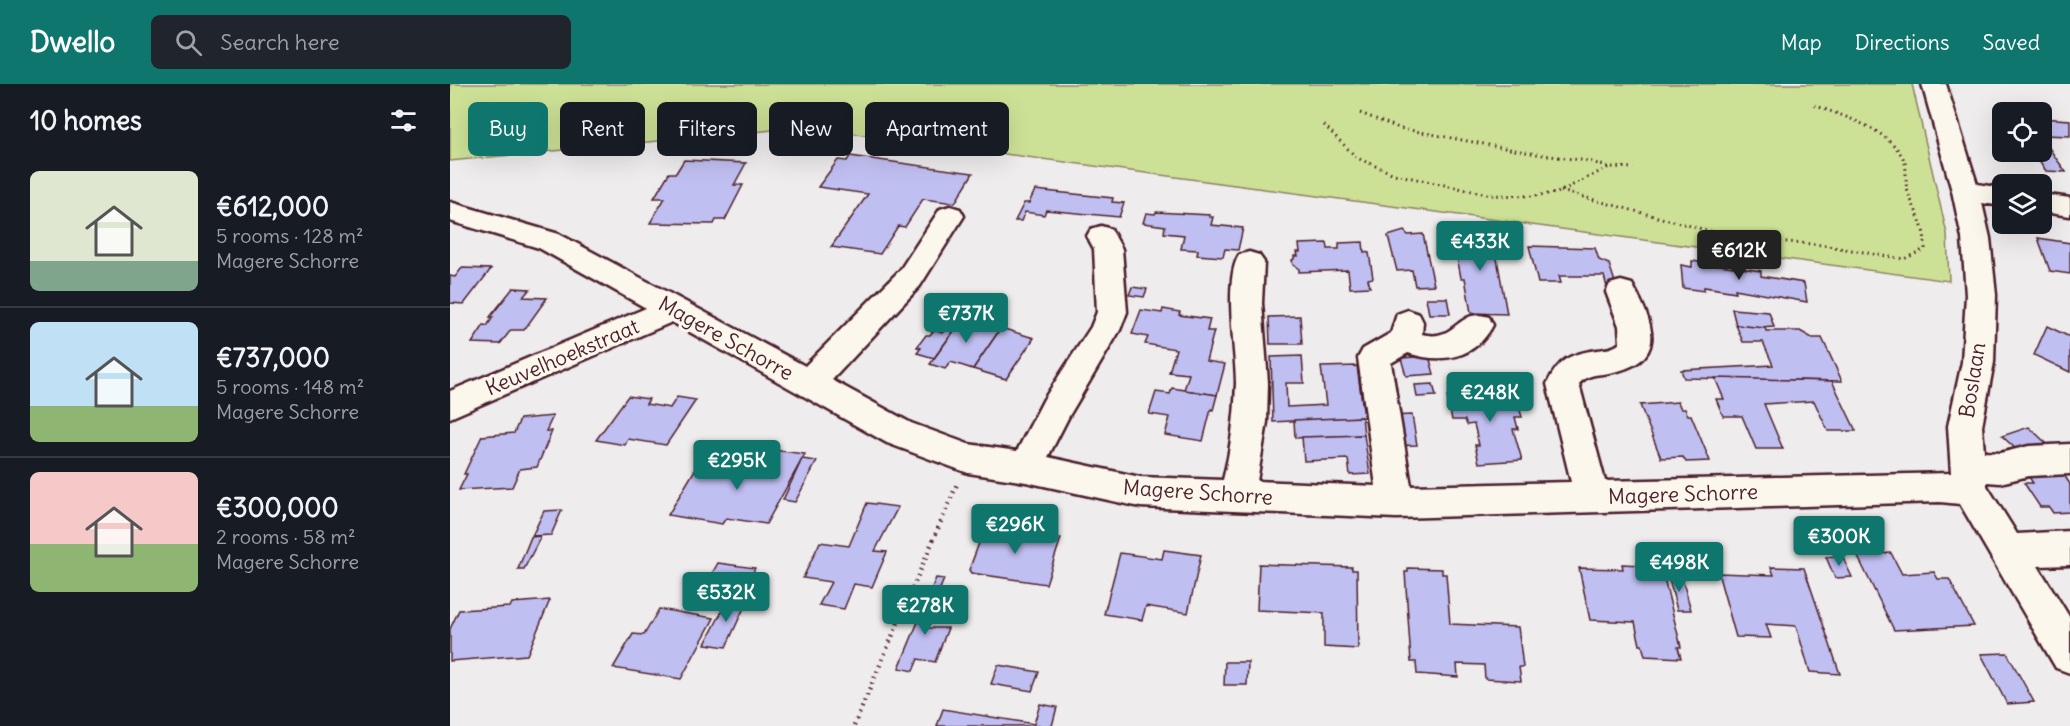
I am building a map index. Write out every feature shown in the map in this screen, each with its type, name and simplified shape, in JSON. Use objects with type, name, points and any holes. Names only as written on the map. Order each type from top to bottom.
[{"type":"street","name":"Boslaan","points":[[1934,84],[1966,191],[1976,238],[1981,295],[1978,362],[1965,426],[1968,477],[2008,551],[2070,654]]},
{"type":"street","points":[[1966,191],[1992,195]]},
{"type":"street","points":[[2052,204],[2070,207]]},
{"type":"street","name":"Magere Schorre","points":[[450,211],[549,241],[899,433],[968,458],[1026,467],[1140,492],[1396,502],[1940,487],[2029,461],[2070,459]]},
{"type":"street","points":[[808,383],[841,352],[910,278],[950,216]]},
{"type":"street","points":[[1026,467],[1056,408],[1105,330],[1112,312],[1108,249],[1101,236]]},
{"type":"street","points":[[1236,496],[1250,422],[1252,383],[1247,303],[1249,262]]},
{"type":"street","points":[[1592,497],[1563,384],[1572,369],[1598,362],[1617,361],[1629,356],[1636,347],[1634,326],[1621,292]]},
{"type":"street","name":"Keuvelhoekstraat","points":[[450,405],[673,309]]},
{"type":"street","points":[[1396,502],[1374,358],[1407,331],[1429,349],[1451,346],[1478,324]]},
{"type":"street","points":[[2008,551],[2070,548]]},
{"type":"path","points":[[1561,191],[1732,237],[1822,245],[1904,259],[1925,249],[1927,233],[1907,190],[1904,178],[1906,165],[1899,149],[1882,135],[1814,105]]},
{"type":"path","points":[[1360,113],[1399,128],[1536,154],[1588,161],[1609,167],[1634,168]]},
{"type":"path","points":[[1324,125],[1357,158],[1394,174],[1491,195],[1533,196],[1561,191],[1609,167]]},
{"type":"path","points":[[854,726],[968,458]]},
{"type":"green space","points":[[450,84],[1912,84],[1947,234],[1949,281],[1009,155],[1009,102],[865,102],[865,135],[853,134],[853,102],[769,102],[769,130],[757,132],[757,102],[657,102],[657,141],[645,142],[645,102],[560,102],[560,150],[548,152],[548,102],[468,102],[468,156],[502,156],[450,161]]},
{"type":"building","points":[[2052,119],[2070,120],[2070,136],[2052,135]]},
{"type":"building","points":[[2052,152],[2066,172],[2046,171],[2040,162],[2052,162]]},
{"type":"building","points":[[850,156],[973,173],[955,203],[923,199],[905,227],[898,226],[880,254],[831,247],[868,194],[818,187],[838,160],[847,161]]},
{"type":"building","points":[[684,160],[746,163],[734,185],[743,185],[725,220],[716,220],[714,224],[650,223],[665,198],[654,198],[669,173],[676,173]]},
{"type":"building","points":[[1035,190],[1113,198],[1112,202],[1124,203],[1119,217],[1046,210],[1044,215],[1025,212],[1021,221],[1015,221],[1024,203],[1029,203]]},
{"type":"building","points":[[1156,212],[1210,215],[1209,217],[1213,217],[1211,225],[1243,228],[1238,250],[1225,249],[1223,257],[1197,255],[1198,250],[1181,249],[1184,235],[1164,233],[1165,226],[1143,223],[1146,213],[1155,214]]},
{"type":"building","points":[[1404,231],[1408,235],[1423,234],[1434,285],[1415,286],[1412,270],[1397,271],[1388,236]]},
{"type":"building","points":[[1452,231],[1490,231],[1507,314],[1471,313],[1465,278],[1461,278]]},
{"type":"building","points":[[2038,238],[2070,243],[2070,274],[2050,271]]},
{"type":"building","points":[[1363,242],[1364,252],[1369,253],[1373,278],[1368,279],[1370,287],[1350,288],[1348,270],[1299,272],[1299,269],[1293,265],[1294,256],[1298,256],[1297,252],[1300,252],[1299,244],[1327,243],[1328,249],[1339,249],[1339,243]]},
{"type":"building","points":[[1529,246],[1595,248],[1599,260],[1609,264],[1618,291],[1608,291],[1604,276],[1559,276],[1561,283],[1538,283]]},
{"type":"building","points":[[1692,261],[1761,271],[1761,276],[1804,283],[1807,302],[1735,289],[1736,292],[1704,287],[1704,291],[1683,288],[1681,265],[1692,267]]},
{"type":"building","points":[[462,268],[491,269],[464,304],[450,303],[450,276],[455,277]]},
{"type":"building","points":[[1132,287],[1147,289],[1144,297],[1129,295]]},
{"type":"building","points":[[513,288],[530,289],[523,297],[547,298],[524,330],[511,330],[500,344],[472,343],[484,325],[487,326],[493,317],[490,317]]},
{"type":"building","points":[[1426,298],[1447,298],[1450,314],[1429,314]]},
{"type":"building","points":[[1163,309],[1180,312],[1179,315],[1210,319],[1207,331],[1214,331],[1206,361],[1225,364],[1217,395],[1184,390],[1189,374],[1169,372],[1176,349],[1145,344],[1148,337],[1132,334],[1141,310],[1162,313]]},
{"type":"building","points":[[1732,309],[1769,312],[1774,327],[1736,325]]},
{"type":"building","points":[[1300,316],[1302,344],[1270,344],[1269,317]]},
{"type":"building","points":[[964,317],[1001,328],[973,369],[951,362],[945,369],[930,364]]},
{"type":"building","points":[[954,319],[961,321],[934,358],[917,353],[921,348],[917,347],[926,335],[930,335],[934,330],[943,333]]},
{"type":"building","points":[[1736,325],[1765,328],[1766,331],[1800,331],[1812,338],[1822,338],[1842,381],[1684,378],[1681,370],[1773,365],[1763,342],[1743,342]]},
{"type":"building","points":[[2047,326],[2070,337],[2070,372],[2034,355]]},
{"type":"building","points":[[1001,328],[1034,338],[1006,379],[973,369]]},
{"type":"building","points":[[1302,356],[1304,383],[1286,383],[1287,407],[1326,405],[1321,367],[1357,366],[1364,417],[1273,422],[1271,357]]},
{"type":"building","points":[[1429,356],[1434,374],[1406,376],[1401,358]]},
{"type":"building","points":[[1715,378],[1832,381],[1856,431],[1828,431],[1814,401],[1764,404],[1783,449],[1756,449],[1742,416],[1723,416],[1716,399],[1724,399]]},
{"type":"building","points":[[1433,384],[1436,396],[1417,397],[1415,385]]},
{"type":"building","points":[[1172,388],[1217,395],[1203,441],[1165,435],[1170,417],[1149,414],[1156,392],[1170,394]]},
{"type":"building","points":[[1514,390],[1522,417],[1515,417],[1518,429],[1513,429],[1522,460],[1479,463],[1475,445],[1479,445],[1474,424],[1467,425],[1465,420],[1452,420],[1447,396]]},
{"type":"building","points":[[628,396],[649,399],[646,404],[670,408],[677,397],[696,400],[666,445],[628,439],[625,445],[596,440]]},
{"type":"building","points":[[1678,402],[1681,409],[1685,409],[1688,415],[1691,415],[1710,461],[1686,462],[1683,457],[1661,458],[1640,405]]},
{"type":"building","points":[[1412,415],[1417,445],[1393,446],[1388,416]]},
{"type":"building","points":[[553,416],[546,431],[552,431],[537,467],[520,469],[512,487],[459,490],[482,436],[514,433],[520,419]]},
{"type":"building","points":[[1362,417],[1364,435],[1295,438],[1294,420]]},
{"type":"building","points":[[2029,427],[2046,443],[2020,453],[2002,436]]},
{"type":"building","points":[[1364,435],[1370,474],[1350,475],[1348,459],[1304,461],[1302,437]]},
{"type":"building","points":[[773,450],[805,454],[766,524],[726,518],[722,524],[668,515],[699,463],[761,472]]},
{"type":"building","points":[[802,459],[817,461],[795,502],[783,500]]},
{"type":"building","points":[[2055,472],[2057,475],[2064,475],[2070,484],[2070,512],[2053,513],[2049,507],[2040,507],[2024,483],[2033,483],[2027,474]]},
{"type":"building","points":[[867,503],[898,507],[875,551],[887,552],[872,587],[854,584],[844,609],[819,605],[831,582],[803,578],[820,542],[849,546]]},
{"type":"building","points":[[562,510],[551,535],[532,536],[544,511]]},
{"type":"building","points":[[985,527],[1061,538],[1046,584],[971,573],[969,570]]},
{"type":"building","points":[[541,536],[524,569],[518,569],[531,537]]},
{"type":"building","points":[[1164,550],[1201,555],[1188,613],[1146,606],[1142,620],[1104,614],[1120,553],[1162,559]]},
{"type":"building","points":[[1891,553],[1902,574],[1934,572],[1938,579],[1949,579],[1974,626],[1894,630],[1857,555]]},
{"type":"building","points":[[1842,556],[1852,577],[1835,578],[1826,557]]},
{"type":"building","points":[[718,563],[755,568],[744,591],[705,586]]},
{"type":"building","points":[[1259,564],[1352,567],[1352,570],[1357,570],[1358,649],[1324,647],[1324,613],[1257,610]]},
{"type":"building","points":[[1622,564],[1661,566],[1681,647],[1678,647],[1681,658],[1645,656],[1635,622],[1590,620],[1579,568],[1623,569]]},
{"type":"building","points":[[1771,567],[1804,568],[1840,674],[1810,672],[1796,626],[1766,624],[1771,638],[1736,637],[1718,573],[1774,575]]},
{"type":"building","points":[[1408,568],[1442,569],[1442,574],[1446,574],[1450,624],[1518,627],[1523,667],[1519,667],[1521,681],[1485,679],[1484,665],[1457,664],[1458,677],[1417,674],[1416,662],[1411,662],[1405,572],[1408,572]]},
{"type":"building","points":[[1668,575],[1681,575],[1691,610],[1677,610]]},
{"type":"building","points":[[936,578],[944,579],[924,628],[948,628],[935,662],[918,659],[913,671],[899,668]]},
{"type":"building","points":[[729,598],[747,601],[726,647],[705,644]]},
{"type":"building","points":[[550,600],[527,655],[450,661],[450,629],[459,610],[510,607],[512,603]]},
{"type":"building","points":[[659,609],[714,618],[681,679],[613,668],[633,634],[644,635]]},
{"type":"building","points":[[2007,653],[2034,702],[2007,704],[1981,654]]},
{"type":"building","points":[[1225,662],[1248,662],[1247,685],[1224,685]]},
{"type":"building","points":[[998,665],[1039,672],[1032,691],[991,684]]},
{"type":"building","points":[[1040,704],[1057,707],[1052,726],[937,726],[943,709],[1034,724]]}]
